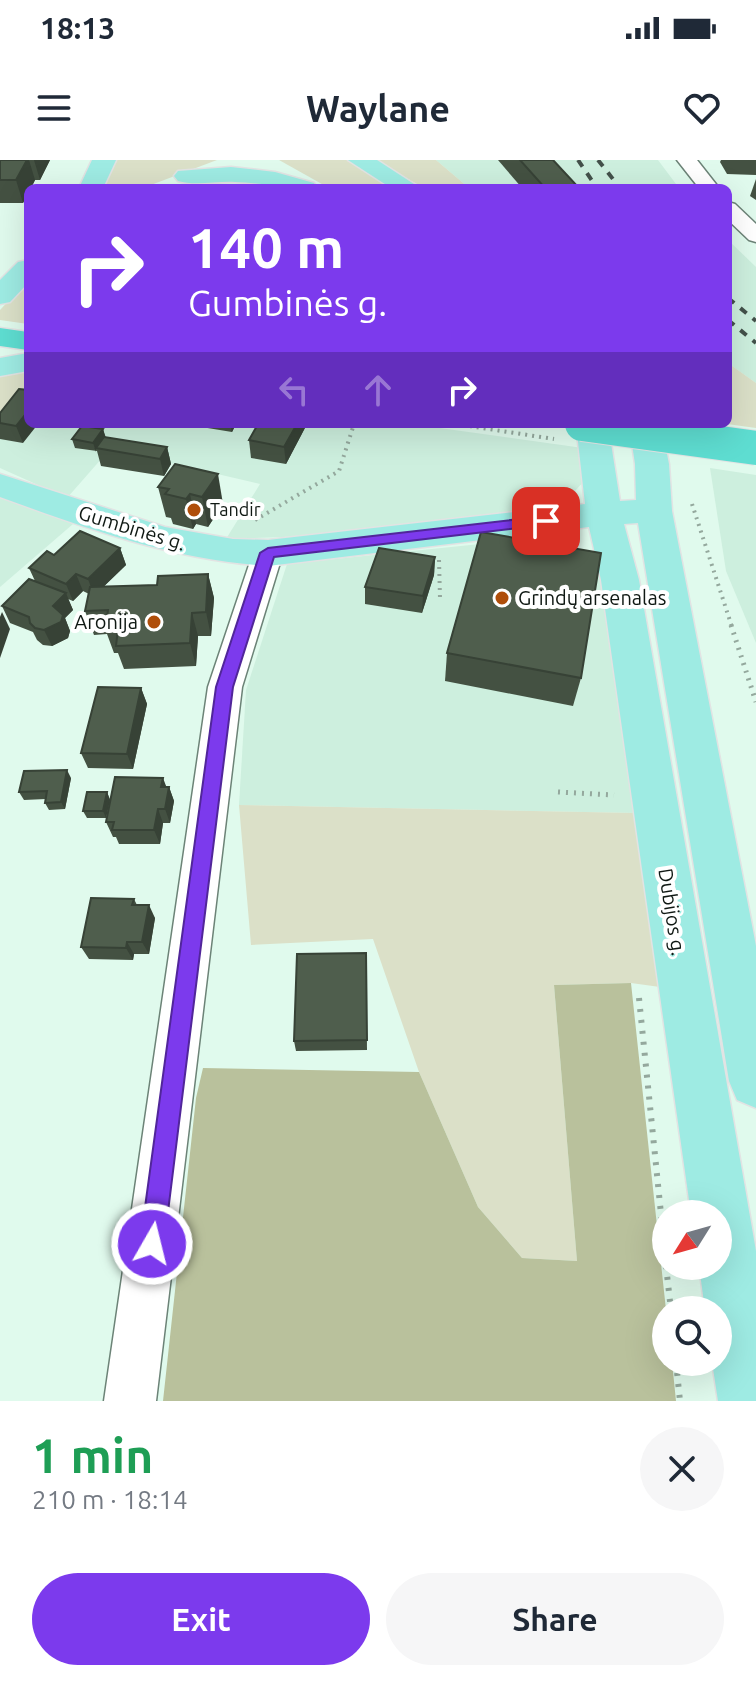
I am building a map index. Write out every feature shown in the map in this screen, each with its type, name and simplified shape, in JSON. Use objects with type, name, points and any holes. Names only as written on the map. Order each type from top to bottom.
[{"type":"highway","points":[[0,337],[24,340]]},
{"type":"highway","points":[[0,352],[24,355]]},
{"type":"highway","points":[[611,428],[756,448]]},
{"type":"main road","points":[[93,184],[104,160]]},
{"type":"main road","points":[[227,160],[176,180],[239,173],[293,184]]},
{"type":"main road","points":[[263,160],[302,184]]},
{"type":"main road","points":[[360,160],[401,184]]},
{"type":"main road","points":[[0,296],[24,272]]},
{"type":"main road","points":[[0,367],[24,363]]},
{"type":"main road","name":"Dubijos g.","points":[[593,428],[604,513],[620,580],[750,1401]]},
{"type":"main road","points":[[646,428],[652,464],[673,508],[756,1081]]},
{"type":"main road","name":"Gumbinės g.","points":[[0,485],[137,534],[209,550],[259,538],[438,535],[604,513],[673,508]]},
{"type":"main road","points":[[489,529],[571,542],[620,580]]},
{"type":"street","points":[[687,160],[706,184]]},
{"type":"street","points":[[732,212],[756,236]]},
{"type":"street","points":[[130,1401],[225,687],[259,538]]},
{"type":"path","points":[[259,538],[339,471],[353,428]]},
{"type":"path","points":[[673,508],[756,702]]},
{"type":"path","points":[[438,535],[440,598]]},
{"type":"path","points":[[558,792],[619,796]]},
{"type":"path","points":[[677,1376],[680,1401]]},
{"type":"shaded area","points":[[113,160],[217,160],[154,184],[101,184]]},
{"type":"shaded area","points":[[279,160],[348,160],[389,184],[322,184]]},
{"type":"shaded area","points":[[375,160],[436,160],[464,184],[417,184]]},
{"type":"shaded area","points":[[436,160],[658,160],[676,184],[464,184]]},
{"type":"shaded area","points":[[732,244],[756,267],[756,383],[732,366]]},
{"type":"shaded area","points":[[24,284],[24,323],[0,320],[0,310]]},
{"type":"shaded area","points":[[732,366],[756,383],[756,428],[732,425]]},
{"type":"shaded area","points":[[24,373],[24,388],[0,422],[0,376]]},
{"type":"shaded area","points":[[24,388],[24,428],[440,428],[583,448],[586,479],[564,503],[538,512],[284,537],[226,539],[260,484],[110,449],[67,498],[0,468],[0,422]]},
{"type":"shaded area","points":[[710,468],[756,475],[756,643],[726,571]]},
{"type":"shaded area","points":[[0,495],[73,524],[0,587]]},
{"type":"shaded area","points":[[509,541],[539,541],[569,547],[603,578],[637,813],[239,805],[246,690],[287,564]]},
{"type":"shaded area","points":[[239,805],[637,813],[660,987],[631,983],[554,985],[577,1261],[522,1258],[478,1207],[419,1072],[373,939],[251,945]]},
{"type":"shaded area","points":[[631,983],[654,1200],[652,1280],[663,1280],[665,1296],[652,1296],[652,1376],[673,1376],[676,1401],[163,1401],[196,1098],[203,1068],[419,1072],[478,1207],[522,1258],[577,1261],[554,985]]},
{"type":"building","points":[[0,160],[27,160],[16,180],[0,180]]},
{"type":"building","points":[[520,160],[553,160],[575,184],[541,184]]},
{"type":"building","points":[[19,389],[24,390],[24,416],[16,426],[0,423],[0,413]]},
{"type":"building","points":[[80,428],[103,429],[93,443],[72,439]]},
{"type":"building","points":[[256,428],[295,428],[284,447],[249,440]]},
{"type":"building","points":[[104,437],[167,447],[160,459],[96,448]]},
{"type":"building","points":[[175,464],[218,474],[202,497],[190,494],[186,499],[165,494],[169,489],[158,487]]},
{"type":"building","points":[[80,531],[120,548],[88,579],[76,574],[66,584],[29,568],[47,551],[54,555]]},
{"type":"building","points":[[481,532],[601,553],[581,678],[447,653]]},
{"type":"building","points":[[379,548],[435,557],[423,596],[365,587]]},
{"type":"building","points":[[208,574],[206,612],[192,613],[190,643],[116,646],[118,629],[105,630],[108,610],[85,611],[90,587],[157,585],[158,576]]},
{"type":"building","points":[[29,579],[66,593],[53,606],[63,615],[61,622],[44,630],[35,628],[29,617],[2,606]]},
{"type":"building","points":[[98,687],[141,688],[127,754],[81,753]]},
{"type":"building","points":[[67,770],[61,802],[45,803],[47,791],[19,792],[24,771]]},
{"type":"building","points":[[115,777],[163,778],[161,787],[169,787],[165,809],[158,809],[154,830],[112,830],[114,822],[106,822]]},
{"type":"building","points":[[87,792],[107,792],[103,811],[83,811]]},
{"type":"building","points":[[91,898],[134,899],[132,905],[149,905],[142,942],[127,942],[126,948],[81,947]]},
{"type":"building","points":[[366,953],[367,1040],[294,1041],[297,954]]},
{"type":"railway","points":[[578,160],[594,184]]},
{"type":"railway","points":[[598,160],[617,184]]},
{"type":"railway","points":[[732,301],[756,321]]},
{"type":"railway","points":[[732,323],[756,343]]},
{"type":"place","name":"Tandir","points":[[194,510]]},
{"type":"place","name":"Grindų arsenalas","points":[[502,598]]},
{"type":"place","name":"Aronija","points":[[154,622]]},
{"type":"route","points":[[152,1244],[225,687],[268,553],[546,521]]}]
